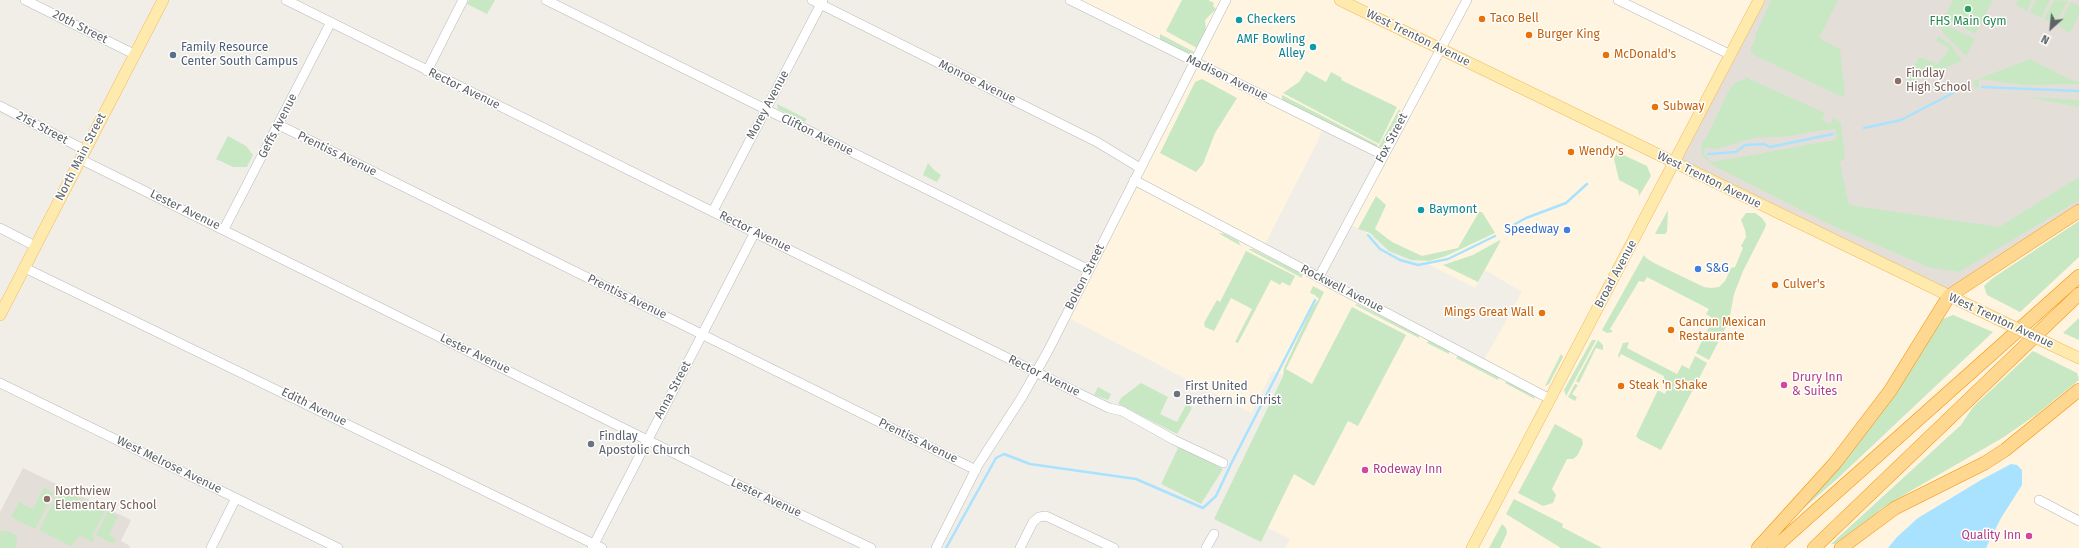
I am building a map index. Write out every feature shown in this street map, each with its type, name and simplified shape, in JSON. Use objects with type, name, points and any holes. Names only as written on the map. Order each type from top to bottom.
[{"type":"highway","points":[[1758,548],[1835,463],[1890,391],[1949,296],[2079,211]]},
{"type":"highway","points":[[1774,548],[2079,276]]},
{"type":"highway","points":[[1814,548],[2079,294]]},
{"type":"highway","points":[[1841,548],[1895,508],[1984,463],[2005,450],[2079,390]]},
{"type":"main road","name":"North Main Street","points":[[0,315],[163,0]]},
{"type":"main road","name":"West Trenton Avenue","points":[[1340,0],[2079,358]]},
{"type":"main road","name":"Broad Avenue","points":[[1472,548],[1760,0]]},
{"type":"street","name":"20th Street","points":[[26,0],[134,54]]},
{"type":"street","name":"Rector Avenue","points":[[286,0],[1109,408],[1122,411],[1174,440],[1223,463]]},
{"type":"street","points":[[427,71],[463,0]]},
{"type":"street","name":"Clifton Avenue","points":[[546,0],[1088,270]]},
{"type":"street","name":"Monroe Avenue","points":[[812,0],[822,2],[1097,142],[1140,168]]},
{"type":"street","name":"Madison Avenue","points":[[1070,0],[1383,155]]},
{"type":"street","name":"Bolton Street","points":[[936,548],[976,470],[1036,372],[1226,0]]},
{"type":"street","name":"Fox Street","points":[[1319,277],[1466,0]]},
{"type":"street","points":[[1618,0],[1731,55]]},
{"type":"street","name":"Morey Avenue","points":[[713,211],[822,2]]},
{"type":"street","name":"Geffs Avenue","points":[[224,229],[279,125],[330,22]]},
{"type":"street","name":"21st Street","points":[[0,106],[82,155]]},
{"type":"street","name":"Prentiss Avenue","points":[[279,125],[976,470]]},
{"type":"street","name":"Lester Avenue","points":[[82,155],[224,229],[647,440],[871,548]]},
{"type":"street","name":"Rockwell Avenue","points":[[1134,180],[1550,399]]},
{"type":"street","points":[[0,228],[36,246]]},
{"type":"street","name":"Anna Street","points":[[596,547],[647,440],[755,232]]},
{"type":"street","name":"Edith Avenue","points":[[24,268],[596,547]]},
{"type":"street","name":"West Melrose Avenue","points":[[0,383],[338,548]]},
{"type":"street","points":[[211,548],[236,498]]},
{"type":"street","points":[[2039,500],[2079,521]]},
{"type":"street","points":[[1020,548],[1031,526],[1039,518],[1046,516],[1114,548]]},
{"type":"street","points":[[1206,548],[1214,534]]},
{"type":"shaded area","points":[[1077,0],[2079,0],[2079,548],[1285,548],[1290,539],[1221,505],[1283,375],[1273,371],[1251,413],[1065,316],[1194,62]],"holes":[[[1323,126],[1383,155],[1347,223],[1475,288],[1485,270],[1522,292],[1483,362],[1263,248],[1318,141]]]},
{"type":"shaded area","name":"Findlay High School","points":[[1759,0],[2079,0],[2079,211],[1949,296],[1674,163]]},
{"type":"shaded area","name":"Northview Elementary School","points":[[23,468],[131,520],[121,541],[130,546],[129,548],[0,548],[0,512]]},
{"type":"green space","points":[[469,0],[495,0],[487,14],[467,4]]},
{"type":"green space","points":[[1182,0],[1208,0],[1214,3],[1213,6],[1216,9],[1205,20],[1206,31],[1197,48],[1166,31]]},
{"type":"green space","points":[[1771,0],[1838,0],[1819,38],[1840,49],[1845,94],[1842,97],[1754,55],[1751,52],[1751,48],[1756,37],[1755,36]]},
{"type":"green space","name":"FHS Main Gym","points":[[1953,0],[1993,0],[1975,34],[1944,17]]},
{"type":"green space","points":[[2018,0],[2032,0],[2027,11],[2016,5]]},
{"type":"green space","points":[[2036,0],[2050,0],[2041,18],[2030,12]]},
{"type":"green space","points":[[2054,0],[2068,1],[2055,25],[2044,19]]},
{"type":"green space","points":[[2071,2],[2079,6],[2079,15],[2070,33],[2058,26]]},
{"type":"green space","points":[[1940,25],[1945,28],[1946,25],[1975,39],[1966,56],[1943,33]]},
{"type":"green space","points":[[1160,34],[1196,53],[1182,54],[1160,40]]},
{"type":"green space","points":[[1938,36],[1951,45],[1962,61],[1904,85],[1919,57],[1938,64],[1942,57],[1944,58],[1949,48],[1936,41]]},
{"type":"green space","points":[[2030,59],[2071,80],[2079,81],[2079,84],[2025,85],[1980,79],[1978,82],[1979,89],[1974,86],[1973,81]]},
{"type":"green space","points":[[1306,71],[1326,82],[1331,72],[1342,78],[1341,80],[1397,107],[1379,144],[1283,93],[1299,82]]},
{"type":"green space","points":[[1745,77],[1825,113],[1822,120],[1830,124],[1834,118],[1841,123],[1845,157],[1840,163],[1849,205],[1999,227],[2079,177],[2079,200],[1959,272],[1928,267],[1831,225],[1716,167],[1702,156],[1701,144],[1708,134],[1729,90],[1738,81],[1745,80]],"holes":[[[1835,129],[1837,138],[1835,140],[1712,162],[1705,156],[1704,151],[1706,147],[1716,149],[1754,138],[1791,136]]]},
{"type":"green space","points":[[1202,79],[1237,98],[1215,133],[1203,164],[1196,172],[1160,153],[1195,82]]},
{"type":"green space","points":[[1282,95],[1378,145],[1377,147],[1285,102],[1282,100]]},
{"type":"green space","points":[[2026,97],[2079,100],[2079,107]]},
{"type":"green space","points":[[777,104],[807,119],[804,122],[778,109]]},
{"type":"green space","points":[[1399,109],[1402,114],[1383,147],[1378,148]]},
{"type":"green space","points":[[228,136],[246,146],[253,155],[247,167],[233,167],[216,159]]},
{"type":"green space","points":[[1617,152],[1647,166],[1651,176],[1639,196],[1638,190],[1619,180],[1614,159]]},
{"type":"green space","points":[[928,163],[941,175],[937,182],[923,175]]},
{"type":"green space","points":[[1376,196],[1386,205],[1375,229],[1392,242],[1422,256],[1458,248],[1479,212],[1482,212],[1495,233],[1446,256],[1429,261],[1411,260],[1389,251],[1370,233],[1358,229]]},
{"type":"green space","points":[[1668,210],[1667,232],[1665,234],[1655,234]]},
{"type":"green space","points":[[1746,213],[1755,213],[1762,218],[1766,224],[1765,228],[1743,271],[1734,294],[1729,321],[1709,360],[1696,353],[1709,327],[1702,324],[1703,320],[1708,322],[1711,317],[1706,314],[1709,309],[1647,277],[1644,282],[1639,281],[1610,329],[1613,332],[1607,333],[1602,330],[1644,255],[1654,263],[1704,287],[1719,287],[1725,281],[1731,268],[1735,267],[1743,248],[1741,246],[1746,237],[1741,220]]},
{"type":"green space","points":[[2079,221],[2079,257],[2020,312],[1987,295],[1984,286],[1993,278]]},
{"type":"green space","points":[[1218,233],[1225,234],[1238,241],[1241,246]]},
{"type":"green space","points":[[1500,240],[1478,282],[1443,265],[1473,255]]},
{"type":"green space","points":[[1248,249],[1253,249],[1302,274],[1302,278]]},
{"type":"green space","points":[[1246,251],[1295,276],[1290,286],[1282,282],[1280,285],[1271,280],[1238,343],[1235,342],[1252,309],[1231,298],[1214,331],[1205,327],[1204,323],[1217,300],[1220,302]]},
{"type":"green space","points":[[1313,286],[1324,292],[1286,369],[1312,384],[1352,307],[1406,335],[1358,426],[1348,421],[1314,486],[1294,474],[1261,542],[1214,519],[1283,376],[1284,368],[1313,306],[1319,299],[1310,293]]},
{"type":"green space","points":[[1357,304],[1419,335],[1419,338],[1355,305]]},
{"type":"green space","points":[[1953,315],[1993,332],[1837,479],[1799,512],[1892,397],[1943,319]]},
{"type":"green space","points":[[2079,318],[2079,340],[2063,333]]},
{"type":"green space","points":[[1429,340],[1449,351],[1449,354],[1427,343]]},
{"type":"green space","points":[[1592,340],[1596,340],[1566,396],[1564,390]]},
{"type":"green space","points":[[1598,340],[1603,345],[1603,350],[1596,348],[1579,383],[1576,381]]},
{"type":"green space","points":[[1629,342],[1627,348],[1677,374],[1682,365],[1689,369],[1695,356],[1707,363],[1661,450],[1636,436],[1658,390],[1665,394],[1668,386],[1662,383],[1664,376],[1621,354],[1619,358],[1618,356],[1623,343]]},
{"type":"green space","points":[[2033,351],[2077,373],[2079,380],[2037,414],[2004,437],[1881,509],[1867,522],[1835,544],[1831,544],[1961,425],[1973,407]]},
{"type":"green space","points":[[1561,354],[1563,357],[1549,384],[1545,386]]},
{"type":"green space","points":[[1458,356],[1499,377],[1498,380],[1456,358]]},
{"type":"green space","points":[[1507,381],[1534,396],[1535,399],[1505,383]]},
{"type":"green space","points":[[1141,383],[1168,397],[1160,414],[1177,422],[1187,403],[1192,408],[1177,434],[1118,404],[1121,398]]},
{"type":"green space","points":[[1575,384],[1578,385],[1572,394],[1577,397],[1575,401],[1568,397]]},
{"type":"green space","points":[[1098,387],[1111,394],[1108,400],[1094,395]]},
{"type":"green space","points":[[1555,424],[1582,439],[1583,444],[1577,456],[1573,459],[1567,459],[1552,489],[1556,495],[1553,503],[1543,506],[1518,493]]},
{"type":"green space","points":[[1179,446],[1223,469],[1201,504],[1161,484]]},
{"type":"green space","points":[[44,487],[54,493],[35,529],[11,517],[19,502],[33,509]]},
{"type":"green space","points":[[60,489],[105,512],[92,536],[95,537],[92,542],[81,536],[77,538],[72,546],[70,546],[39,530]]},
{"type":"green space","points":[[1514,499],[1563,524],[1562,527],[1602,548],[1561,548],[1506,514]]},
{"type":"green space","points":[[108,511],[118,516],[109,535],[116,539],[113,544],[96,535]]},
{"type":"green space","points":[[1502,524],[1506,528],[1507,533],[1500,548],[1489,548]]},
{"type":"green space","points":[[0,531],[8,531],[17,536],[16,548],[0,548]]},
{"type":"water","points":[[2011,464],[2017,465],[2022,470],[2022,485],[2001,518],[1986,548],[1888,548],[1897,537],[1918,518],[1981,480]]},
{"type":"waterway","points":[[1982,87],[2079,91]]},
{"type":"waterway","points":[[1864,128],[1901,120],[1953,93]]},
{"type":"waterway","points":[[1708,154],[1736,152],[1745,145],[1764,144],[1770,147],[1833,134]]},
{"type":"waterway","points":[[1508,228],[1526,218],[1566,203],[1587,184]]},
{"type":"waterway","points":[[1368,235],[1380,249],[1400,260],[1418,265],[1448,259],[1495,236]]},
{"type":"waterway","points":[[946,548],[996,458],[1004,454],[1030,464],[1136,479],[1203,508],[1216,496],[1315,300]]},
{"type":"place","name":"FHS Main Gym","points":[[1968,9]]},
{"type":"place","name":"Taco Bell","points":[[1482,19]]},
{"type":"place","name":"Checkers","points":[[1239,20]]},
{"type":"place","name":"Burger King","points":[[1529,35]]},
{"type":"place","name":"AMF Bowling Alley","points":[[1313,47]]},
{"type":"place","name":"Family Resource Center South Campus","points":[[173,55]]},
{"type":"place","name":"McDonald's","points":[[1606,55]]},
{"type":"place","name":"Findlay High School","points":[[1898,81]]},
{"type":"place","name":"Subway","points":[[1655,107]]},
{"type":"place","name":"Wendy's","points":[[1571,152]]},
{"type":"place","name":"Baymont","points":[[1421,210]]},
{"type":"place","name":"Speedway","points":[[1567,230]]},
{"type":"place","name":"S&G","points":[[1698,269]]},
{"type":"place","name":"Culver's","points":[[1775,285]]},
{"type":"place","name":"Mings Great Wall","points":[[1542,313]]},
{"type":"place","name":"Cancun Mexican Restaurante","points":[[1671,330]]},
{"type":"place","name":"Drury Inn & Suites","points":[[1784,385]]},
{"type":"place","name":"Steak 'n Shake","points":[[1621,386]]},
{"type":"place","name":"First United Brethern in Christ","points":[[1177,394]]},
{"type":"place","name":"Findlay Apostolic Church","points":[[591,444]]},
{"type":"place","name":"Rodeway Inn","points":[[1365,470]]},
{"type":"place","name":"Northview Elementary School","points":[[47,499]]},
{"type":"place","name":"Quality Inn","points":[[2029,536]]}]
